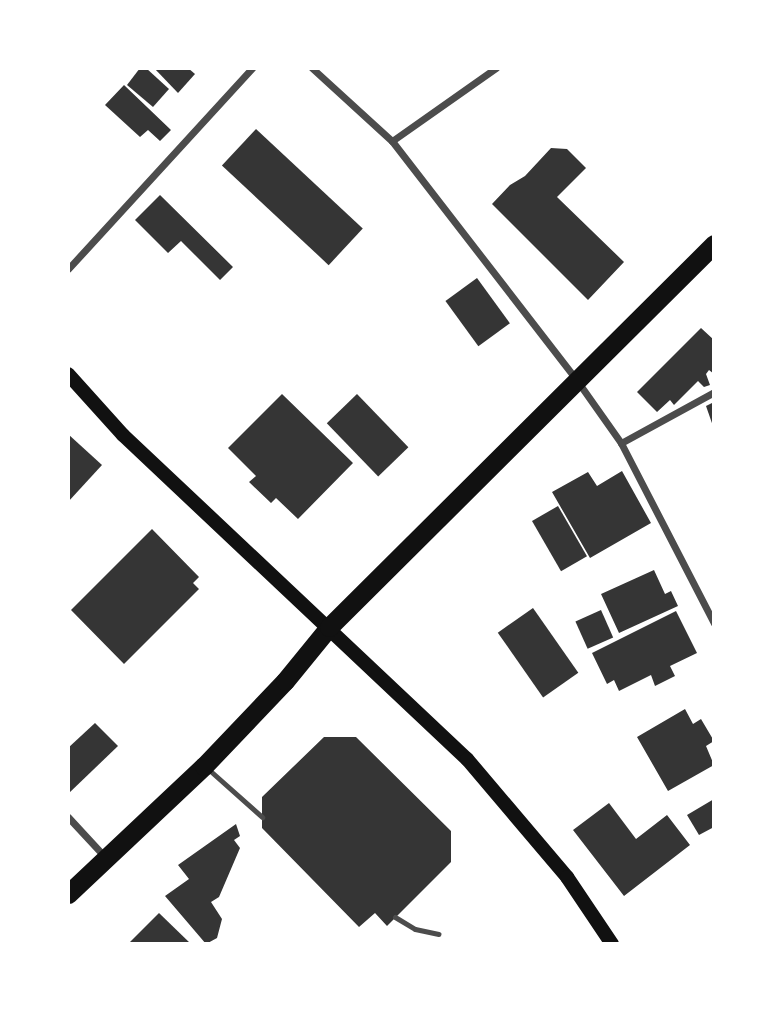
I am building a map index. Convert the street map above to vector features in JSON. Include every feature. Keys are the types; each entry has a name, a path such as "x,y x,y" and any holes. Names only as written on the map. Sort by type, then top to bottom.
{"highway":[{"path":"68,894 204,766 285,681 329,627 714,244"}],"main road":[{"path":"68,374 123,435 467,759 567,877 612,944"}],"street":[{"path":"68,269 252,68"},
{"path":"312,68 392,142 578,382 621,443 714,623"},
{"path":"392,142 496,68"},
{"path":"621,443 714,392"},
{"path":"68,817 105,857"}],"lane":[{"path":"204,766 262,817"},
{"path":"396,918 415,929 438,934"}],"building":[{"path":"140,68 146,68 169,89 153,107 127,85"},
{"path":"154,68 188,68 195,74 178,93"},
{"path":"124,85 171,130 160,141 148,130 140,137 105,105"},
{"path":"256,129 363,229 329,265 222,166"},
{"path":"551,148 567,149 586,168 557,197 624,262 588,300 492,204 510,185 525,176"},
{"path":"160,195 233,267 220,280 181,241 168,253 135,220"},
{"path":"477,278 510,323 478,346 445,301"},
{"path":"701,328 714,340 714,374 709,370 706,374 710,385 704,387 698,381 674,405 670,400 657,412 637,392"},
{"path":"282,394 353,463 298,519 276,498 271,503 249,482 256,476 228,448"},
{"path":"357,394 408,447 378,476 327,423"},
{"path":"714,402 714,429 706,406"},
{"path":"68,434 102,465 68,502"},
{"path":"622,471 651,523 590,558 552,492 588,472 597,486"},
{"path":"558,506 587,556 561,571 532,521"},
{"path":"152,529 199,577 193,583 199,589 124,664 71,610"},
{"path":"654,570 665,594 671,591 678,606 619,633 601,594"},
{"path":"533,608 578,673 543,697 498,633"},
{"path":"601,610 613,637 588,649 575,621"},
{"path":"676,611 697,653 670,666 675,676 655,686 651,675 619,691 614,680 607,684 592,653"},
{"path":"685,709 693,724 701,719 714,741 706,746 714,765 668,791 637,737"},
{"path":"95,723 118,746 68,794 68,748"},
{"path":"324,737 356,737 451,831 451,862 387,926 375,913 359,927 262,828 262,797"},
{"path":"714,799 714,827 699,835 687,815"},
{"path":"609,803 636,839 667,815 690,845 624,896 573,830"},
{"path":"236,824 240,836 234,840 240,848 219,897 211,902 222,919 217,938 206,944 165,896 189,879 178,865"},
{"path":"159,913 191,944 128,944"}]}
